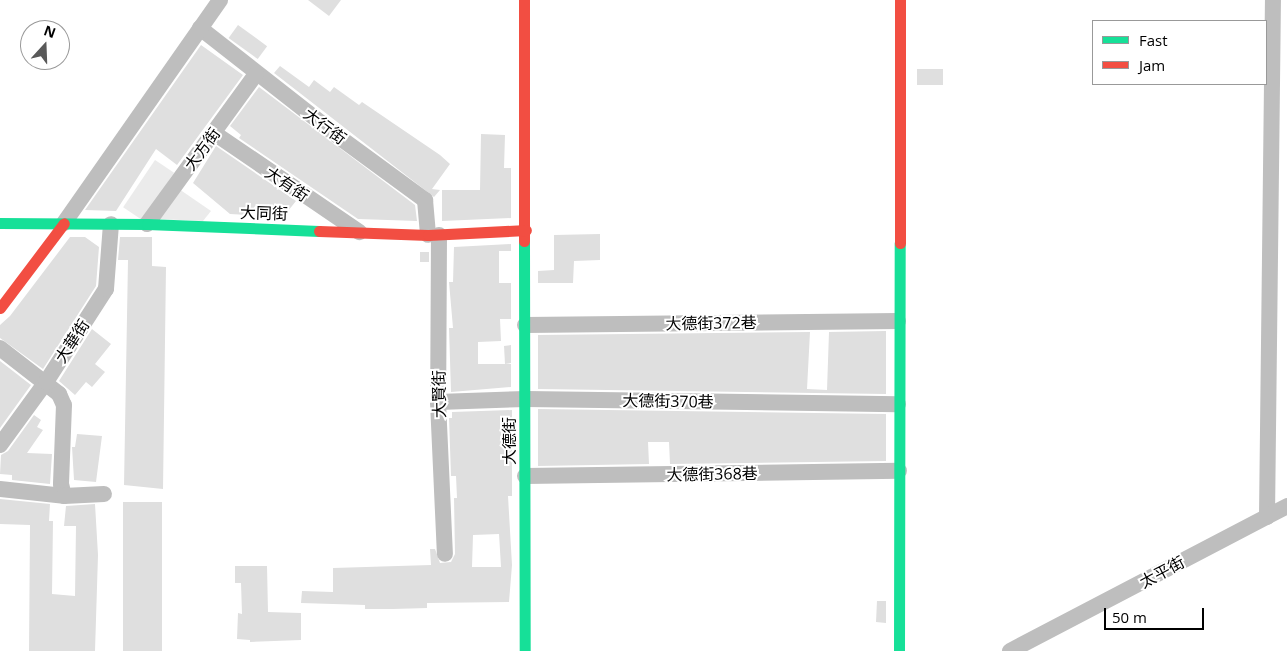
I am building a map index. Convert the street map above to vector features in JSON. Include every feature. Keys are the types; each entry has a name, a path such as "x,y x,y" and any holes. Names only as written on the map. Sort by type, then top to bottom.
{"street":[{"path":"0,308 64,223 220,0"},
{"name":"大德街","path":"524,0 526,230 524,651"},
{"path":"899,651 898,321 900,0"},
{"path":"1267,517 1273,0"},
{"name":"大行街","path":"200,28 256,74 425,200 433,235"},
{"name":"大方街","path":"148,224 256,74"},
{"name":"大有街","path":"214,133 361,233"},
{"name":"大同街","path":"0,223 148,224 433,235 526,230"},
{"name":"大華街","path":"0,446 46,382 106,289 111,224"},
{"name":"大賢街","path":"433,235 445,554"},
{"name":"大德街372巷","path":"525,325 898,321"},
{"path":"0,348 46,382 59,394 64,405 61,484 64,496"},
{"name":"大德街370巷","path":"438,402 526,399 898,404"},
{"name":"大德街368巷","path":"525,476 899,472"},
{"path":"0,489 64,496 104,494"},
{"name":"太平街","path":"1010,651 1287,506"}],"shaded area":[{"path":"155,160 174,173 142,220 123,207"},
{"path":"179,189 211,211 203,221 158,219"}],"building":[{"path":"308,0 341,0 329,16"},
{"path":"238,25 267,46 258,59 229,38"},
{"path":"201,45 243,75 177,165 156,149 116,211 85,210"},
{"path":"280,66 309,87 314,80 330,92 334,87 359,105 362,102 440,155 450,164 432,189 440,190 434,197 274,73"},
{"path":"917,69 943,69 943,85 917,85"},
{"path":"259,87 415,205 417,221 358,219 239,138 241,135 230,126"},
{"path":"481,134 505,135 504,168 511,168 511,218 442,221 442,190 480,190"},
{"path":"216,146 296,201 284,216 270,216 256,205 248,215 230,214 193,183"},
{"path":"600,234 600,260 574,261 573,283 538,283 538,271 554,270 554,235"},
{"path":"70,237 85,237 99,247 96,286 43,369 0,338 0,325 10,316"},
{"path":"120,237 152,237 152,266 166,267 163,489 124,485 128,260 118,260"},
{"path":"511,244 511,251 499,251 499,283 511,283 511,319 500,319 501,341 478,342 478,364 511,364 511,387 451,392 449,328 453,328 449,282 453,282 454,247"},
{"path":"420,252 429,252 429,262 420,262"},
{"path":"92,329 111,344 95,364 105,372 92,387 86,382 75,395 59,381"},
{"path":"886,331 886,394 538,389 538,335 810,332 807,389 827,390 829,332"},
{"path":"511,345 511,363 505,364 504,346"},
{"path":"0,361 31,385 0,428"},
{"path":"538,409 886,414 886,461 670,464 669,442 648,442 649,464 538,466"},
{"path":"512,410 512,496 508,496 512,565 509,602 427,603 427,608 393,609 365,609 365,605 301,603 302,591 333,592 333,568 431,565 430,549 435,549 440,563 451,562 455,554 454,498 457,498 456,476 451,476 449,418 452,418 452,412","holes":["499,534 501,567 472,567 473,535"]},
{"path":"34,415 41,420 37,427 43,430 27,453 52,454 50,484 12,480 12,475 0,474 1,455 8,451"},
{"path":"77,434 102,436 96,482 74,480 72,447 75,447"},
{"path":"0,499 50,504 49,521 53,521 52,594 75,596 76,526 64,526 66,506 95,504 98,555 95,651 29,651 30,525 0,524"},
{"path":"123,502 162,502 162,651 123,651"},
{"path":"235,566 267,566 268,612 301,613 301,640 250,642 250,640 237,639 238,613 242,614 241,583 235,583"},
{"path":"877,601 886,601 886,623 876,622"}],"traffic: fast":[{"path":"0,223 147,224 319,231"},
{"path":"524,241 525,651"},
{"path":"899,651 900,243"}],"traffic: jam":[{"path":"524,0 524,241"},
{"path":"900,0 900,243"},
{"path":"0,308 64,223"},
{"path":"319,231 428,235 526,230"}]}
